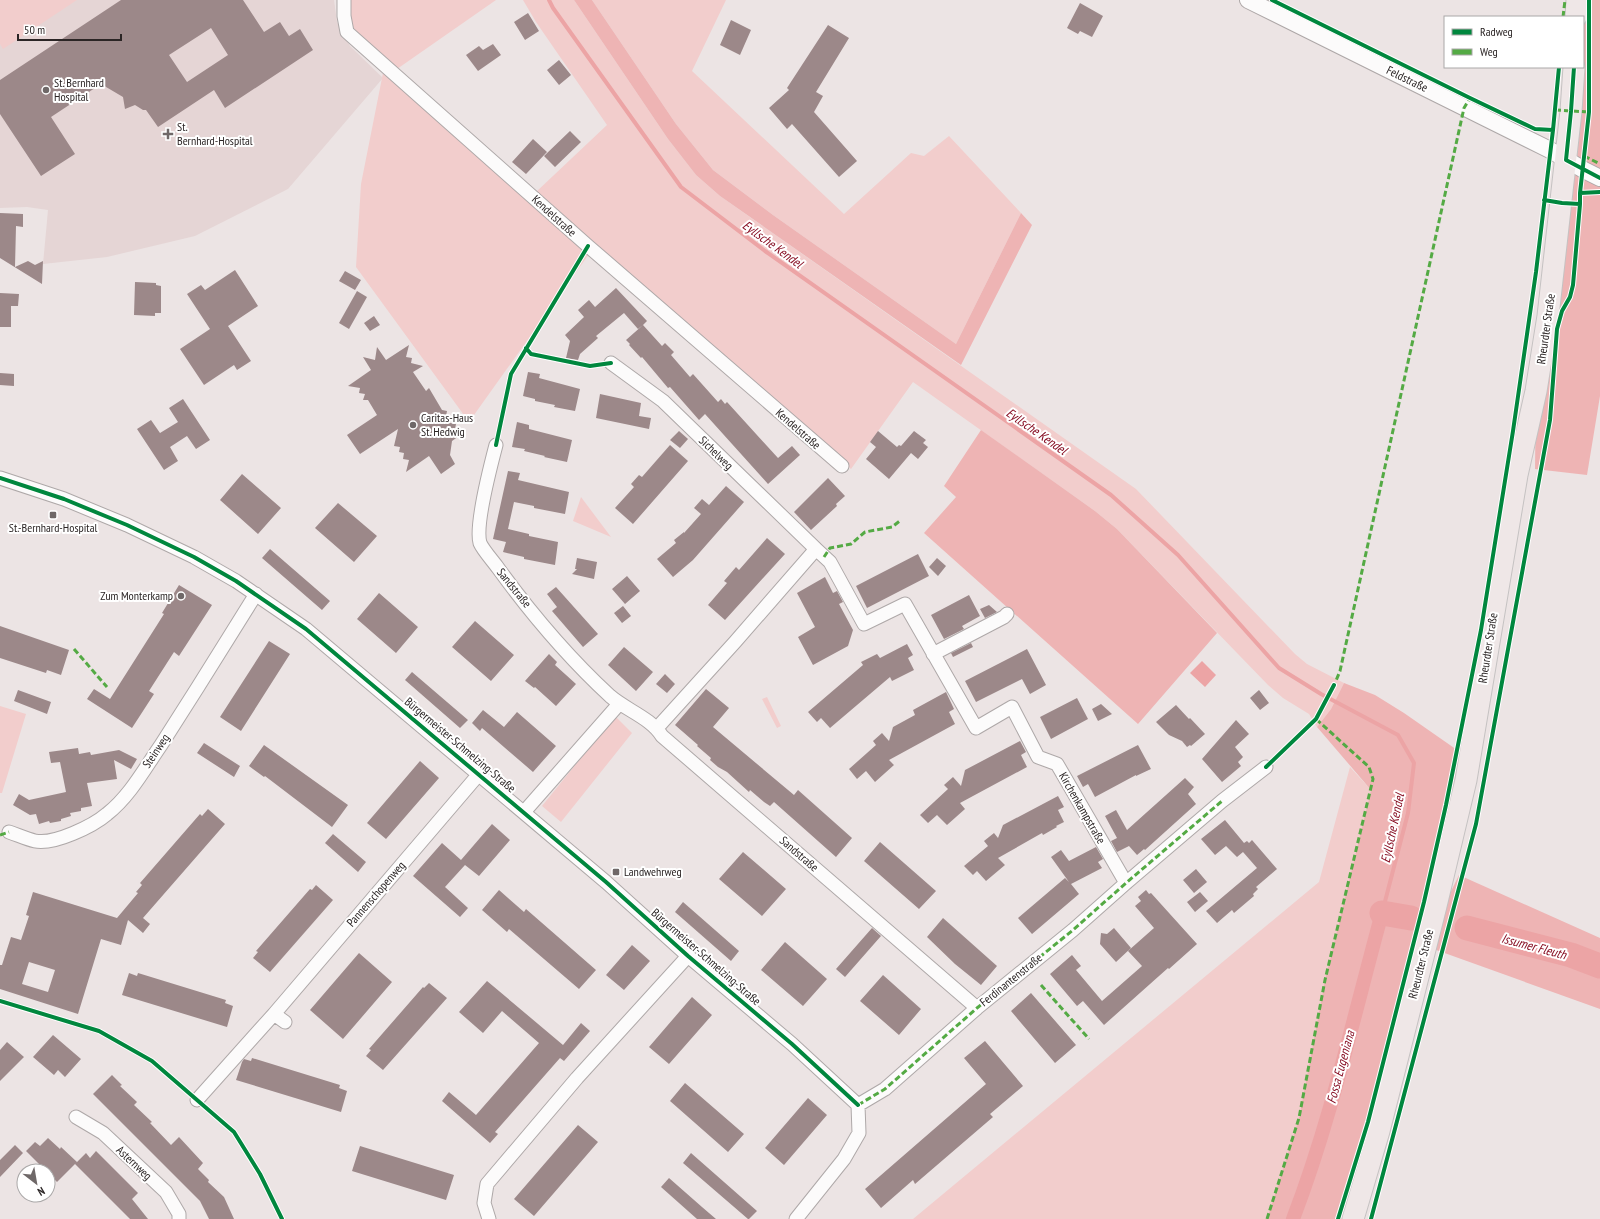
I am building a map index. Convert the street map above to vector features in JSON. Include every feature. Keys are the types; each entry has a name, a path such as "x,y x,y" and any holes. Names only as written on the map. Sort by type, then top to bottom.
{"main road":[{"path":"1576,16 1577,0"},
{"name":"Rheurdter Straße","path":"1353,1219 1381,1124 1466,780 1517,475 1536,392 1548,316 1566,160 1574,68"}],"street":[{"name":"Kendelstraße","path":"344,0 344,16 348,32 588,246 842,466"},
{"name":"Feldstraße","path":"1248,0 1550,150 1600,178"},
{"name":"Sichelweg","path":"611,363 663,401 830,562 858,614"},
{"name":"Sandstraße","path":"496,445 479,524 480,543 507,580 581,668 619,704 657,728 662,736 910,948 977,1008"},
{"name":"Bürgermeister-Schmelzing-Straße","path":"0,478 64,500 127,526 194,557 256,594 306,629 524,812 688,956 792,1044 858,1105"},
{"path":"657,728 735,642 816,549"},
{"name":"Steinweg","path":"9,832 36,841 48,840 85,828 112,810 122,800 145,769 256,594"},
{"name":"Kirchenkampstraße","path":"858,614 864,624 905,604 976,728 1012,707 1038,757 1057,764 1126,883"},
{"path":"933,654 1004,618 1007,614"},
{"path":"524,812 619,704"},
{"name":"Ferdinantenstraße","path":"858,1105 885,1089 977,1008 1073,930 1222,801 1266,767"},
{"name":"Pannenschopenweg","path":"197,1100 280,1018 479,774"},
{"path":"489,1219 484,1203 487,1184 577,1078 688,956"},
{"path":"796,1219 844,1159 859,1134 858,1105"},
{"name":"Asternweg","path":"76,1117 102,1133 166,1192 179,1214 179,1219"}],"shaded area":[{"name":"St. Bernhard-Hospital","path":"0,0 334,0 337,22 350,46 383,78 288,189 195,236 107,257 43,264 48,210 27,207 0,208"},
{"path":"0,0 77,0 3,49 0,44"},
{"path":"347,0 496,0 397,69 350,28"},
{"path":"523,0 574,0 668,139 696,175 720,196 1136,489 1295,654 1307,664 1344,683 1331,709 1317,727 1309,714 1283,698 1268,685 1117,529 1095,511 913,382 851,469 536,192 607,125 536,22"},
{"path":"574,0 592,0 676,124 713,170 773,215 956,344 1021,213 1032,225 961,365 720,196 696,175 668,139"},
{"path":"592,0 726,0 692,71 844,214 911,153 924,156 949,136 1021,213 956,344 773,215 713,170 676,124"},
{"path":"1577,0 1600,0 1600,396 1587,475 1535,469 1536,391 1584,68 1584,16 1583,16"},
{"path":"383,73 589,254 469,422 356,267 361,184"},
{"path":"981,430 1095,511 1117,529 1217,633 1138,724 924,533 956,497 944,486"},
{"path":"581,497 611,537 573,521"},
{"path":"1202,661 1216,675 1205,687 1190,673"},
{"path":"1344,683 1375,695 1404,713 1470,759 1431,865 1425,944 1459,875 1600,938 1600,1009 1425,946 1349,1219 1267,1219 1299,1118 1325,980 1371,790 1317,727 1331,709"},
{"path":"767,697 781,726 777,728 762,699"},
{"path":"0,706 26,714 2,793 0,793"},
{"path":"615,716 632,733 561,822 542,806"},
{"path":"1350,767 1371,790 1325,980 1299,1118 1267,1219 913,1219 1319,882"}],"building":[{"name":"St. Bernhard Hospital","path":"121,0 243,0 264,32 280,22 289,36 300,29 313,50 225,108 214,90 158,127 146,110 143,110 135,105 125,109 123,97 101,84 51,117 75,154 41,176 0,114 0,80","holes":["211,28 228,55 187,82 169,55"]},
{"path":"1080,3 1103,16 1092,37 1080,31 1078,34 1067,28"},
{"path":"528,13 539,31 525,40 514,22"},
{"path":"731,20 751,30 740,55 720,45"},
{"path":"828,25 849,38 816,92 823,96 814,112 857,161 839,177 792,124 787,129 769,108 789,90 787,88"},
{"path":"493,44 501,55 478,71 466,55 479,46 483,50"},
{"path":"559,60 571,75 559,85 547,70"},
{"path":"570,131 581,142 555,167 544,156"},
{"path":"533,139 547,152 526,174 512,162"},
{"path":"0,213 23,214 23,227 16,226 15,267 28,261 35,265 43,261 42,284 0,258"},
{"path":"235,270 258,306 228,326 251,361 237,370 234,365 204,385 180,349 210,329 187,294 201,285 205,290"},
{"path":"345,271 361,280 355,290 339,281"},
{"path":"135,282 156,283 156,285 161,286 161,313 155,313 155,316 134,315"},
{"path":"616,288 647,321 638,329 624,313 596,336 598,338 580,354 578,360 566,358 570,341 565,335 584,317 578,310 589,300 595,307"},
{"path":"357,291 367,297 349,329 339,323"},
{"path":"0,293 19,294 18,306 11,306 11,327 0,327"},
{"path":"374,316 380,325 370,331 364,323"},
{"path":"643,325 662,346 665,343 674,352 671,355 690,377 693,374 718,402 721,399 725,404 727,402 778,458 792,446 800,455 768,484 705,414 699,420 670,387 668,388 642,357 641,358 629,345 630,344 626,340"},
{"path":"409,345 406,357 412,358 411,363 423,366 413,372 426,391 429,388 442,410 447,411 446,416 452,417 450,423 456,424 455,429 466,431 452,441 450,455 455,464 441,474 429,456 406,472 409,460 403,459 404,453 399,452 400,447 394,446 398,429 360,454 347,435 377,415 368,400 363,400 365,394 359,393 360,388 348,386 371,370 363,357 375,360 377,347 386,360"},
{"path":"528,372 540,374 539,378 580,389 575,411 554,407 555,405 535,401 535,399 523,396"},
{"path":"0,373 14,374 14,386 0,385"},
{"path":"600,394 641,403 639,416 651,418 649,429 596,418"},
{"path":"183,399 210,440 196,449 187,436 170,447 178,461 164,470 137,429 151,420 160,433 178,422 169,408"},
{"path":"517,422 529,425 529,429 572,440 567,462 524,451 525,449 512,447"},
{"path":"679,431 688,439 680,448 670,440"},
{"path":"878,431 897,447 899,445 901,446 914,431 926,440 923,443 928,447 918,459 911,453 889,479 866,459 876,447 870,442"},
{"path":"670,445 688,461 633,524 615,508 634,487 631,484 639,475 642,477"},
{"path":"508,471 520,473 518,480 569,492 565,514 534,508 534,506 514,502 508,529 529,534 529,536 558,542 555,565 524,559 524,557 503,552 506,542 493,539"},
{"path":"242,474 281,508 258,534 220,500"},
{"path":"828,478 845,496 836,504 837,506 811,530 794,512"},
{"path":"726,486 744,502 693,560 673,577 657,559 676,543 674,540 684,533 701,514 694,508 702,499 709,505"},
{"path":"338,503 377,536 354,562 315,528"},
{"path":"767,538 785,554 725,620 708,605 727,583 724,581 736,567 739,570"},
{"path":"270,549 330,601 322,610 262,558"},
{"path":"918,554 929,576 867,608 856,586"},
{"path":"577,558 597,562 594,579 572,574 577,569 575,569"},
{"path":"937,558 946,566 938,576 929,567"},
{"path":"627,576 640,591 625,604 612,589"},
{"path":"825,577 833,593 837,591 843,602 839,604 853,630 848,646 813,665 798,637 815,627 797,593"},
{"path":"179,585 212,605 179,656 174,652 149,691 154,694 132,728 87,699 94,689 110,699 164,614 162,613"},
{"path":"556,587 598,634 583,647 552,611 557,607 547,594"},
{"path":"379,593 418,627 396,653 357,619"},
{"path":"969,595 980,616 962,626 964,629 944,639 931,615"},
{"path":"989,605 997,612 985,618 980,609"},
{"path":"623,606 631,616 622,623 614,613"},
{"path":"475,621 514,655 491,681 452,647"},
{"path":"0,626 69,650 61,675 47,670 46,673 0,658"},
{"path":"269,641 290,654 241,731 220,717"},
{"path":"971,643 973,647 953,657 951,653"},
{"path":"907,644 913,655 908,658 914,670 892,681 890,677 830,728 821,718 817,722 808,712 863,665 861,662 877,654 880,658"},
{"path":"624,647 653,672 636,691 608,665"},
{"path":"1027,649 1046,685 1030,694 1022,679 976,702 965,681"},
{"path":"549,654 557,662 555,665 576,684 556,706 535,687 534,688 525,681"},
{"path":"412,672 468,720 460,728 405,680"},
{"path":"665,674 675,684 667,693 656,684"},
{"path":"706,689 729,708 713,727 794,795 798,790 852,838 836,857 774,802 770,806 750,790 749,792 727,772 718,767 710,760 711,758 697,746 698,745 675,725"},
{"path":"18,690 51,702 47,714 14,701"},
{"path":"1259,690 1269,703 1260,710 1250,698"},
{"path":"946,692 954,709 949,712 955,724 889,760 894,765 875,782 866,771 857,779 849,769 876,745 873,741 882,733 889,741 893,727 915,715 913,710"},
{"path":"1077,698 1088,719 1051,739 1040,717"},
{"path":"1101,704 1112,714 1098,721 1092,709"},
{"path":"1176,705 1205,734 1191,746 1190,745 1187,747 1182,741 1169,735 1156,722"},
{"path":"483,710 504,727 517,712 556,746 533,772 482,728 480,731 472,723"},
{"path":"1236,720 1249,734 1235,747 1243,757 1238,762 1241,766 1222,782 1202,759"},
{"path":"1020,741 1026,752 1021,755 1027,767 960,803 965,809 947,825 937,815 928,823 920,815 948,789 944,785 953,777 961,786 965,770"},
{"path":"204,743 240,766 234,777 197,753"},
{"path":"264,745 348,805 332,827 265,776 264,777 249,766"},
{"path":"1138,745 1151,769 1136,775 1095,797 1088,784 1083,787 1077,776"},
{"path":"78,748 79,754 90,752 91,755 119,750 137,759 131,769 114,760 117,779 87,783 92,806 81,808 81,811 70,813 71,816 61,819 61,821 50,823 49,821 39,824 36,814 30,815 13,805 19,794 29,800 66,792 60,762 51,763 49,752"},
{"path":"420,761 439,778 386,839 367,823"},
{"path":"1185,778 1194,787 1188,794 1196,804 1145,850 1144,849 1137,855 1129,846 1117,852 1111,841 1117,838 1105,816 1116,810 1127,830"},
{"path":"1058,796 1064,807 1058,810 1064,822 1043,835 1042,833 998,858 1005,865 986,881 977,871 973,875 964,866 988,846 984,841 994,833 998,838 1003,825"},
{"path":"208,809 225,824 143,918 150,924 143,933 128,920 121,945 101,939 78,1014 0,989 0,965 2,965 11,937 21,940 29,916 26,915 33,892 117,918 138,893 136,892 142,885 140,883 200,814 202,816","holes":["29,962 55,970 48,992 22,984"]},
{"path":"1225,820 1244,843 1247,841 1249,843 1252,840 1277,869 1256,887 1258,889 1253,894 1254,896 1234,913 1232,910 1217,923 1206,911 1257,868 1243,852 1237,857 1226,846 1215,855 1201,839"},
{"path":"492,824 510,840 479,876 465,865 445,887 468,908 460,917 413,876 442,843 461,860"},
{"path":"333,834 366,862 358,872 325,843"},
{"path":"880,842 936,891 919,909 864,861"},
{"path":"1096,847 1103,859 1098,862 1102,868 1071,884 1079,894 1032,934 1018,918 1065,878 1069,882 1051,857 1061,850 1069,861"},
{"path":"743,852 786,889 762,916 719,879"},
{"path":"1196,869 1207,882 1194,893 1183,880"},
{"path":"316,885 333,900 270,972 253,958 258,952 256,951 310,889 312,890"},
{"path":"499,890 524,912 526,909 596,970 579,989 509,929 507,932 482,910"},
{"path":"1146,890 1149,894 1151,893 1197,944 1104,1025 1083,1001 1077,1006 1050,974 1072,955 1081,966 1076,970 1102,1001 1142,966 1128,951 1154,928 1135,906 1141,901 1138,897"},
{"path":"1200,892 1208,901 1195,912 1187,902"},
{"path":"683,902 739,951 731,961 675,912"},
{"path":"943,918 997,966 981,985 955,964 927,937"},
{"path":"872,928 881,936 845,977 836,969"},
{"path":"1114,928 1131,948 1116,962 1100,944 1101,933 1107,934"},
{"path":"785,942 827,979 803,1006 761,970"},
{"path":"632,945 650,961 624,990 606,975"},
{"path":"359,953 392,982 343,1039 310,1010"},
{"path":"129,973 137,976 138,973 226,1000 225,1003 233,1006 227,1027 122,995"},
{"path":"883,975 921,1009 899,1035 860,1001"},
{"path":"487,981 563,1045 581,1023 590,1031 564,1061 560,1058 495,1132 498,1134 490,1143 442,1101 449,1092 476,1115 539,1043 502,1011 483,1033 459,1012"},
{"path":"429,983 447,998 383,1070 366,1056 371,1050 369,1049 423,987 424,988"},
{"path":"1031,993 1076,1045 1055,1063 1011,1011"},
{"path":"692,997 712,1015 669,1064 649,1047"},
{"path":"53,1035 81,1059 65,1077 58,1070 54,1075 33,1057"},
{"path":"985,1041 1023,1086 990,1114 993,1117 915,1184 913,1180 881,1208 865,1189 986,1084 964,1058"},
{"path":"7,1042 24,1057 0,1081 0,1050"},
{"path":"252,1058 340,1085 339,1088 347,1091 341,1112 236,1080 244,1059 251,1061"},
{"path":"112,1075 122,1085 120,1086 137,1102 134,1105 152,1122 150,1123 171,1145 179,1137 203,1163 198,1169 209,1180 208,1182 224,1197 234,1219 209,1219 200,1201 93,1094"},
{"path":"685,1083 744,1134 728,1152 670,1101"},
{"path":"808,1098 827,1115 784,1165 765,1148"},
{"path":"578,1125 598,1142 534,1216 514,1199"},
{"path":"48,1138 60,1149 61,1147 77,1162 57,1182 56,1163 38,1163 26,1151 35,1142 40,1146"},
{"path":"15,1145 23,1153 0,1177 0,1160"},
{"path":"360,1146 454,1175 446,1200 352,1171"},
{"path":"96,1151 138,1193 132,1199 148,1219 130,1219 75,1164 86,1153 90,1158"},
{"path":"691,1153 757,1211 749,1219 683,1163"},
{"path":"669,1178 716,1219 697,1219 661,1187"}],"waterway":[{"name":"Eyllsche Kendel","path":"549,0 553,8 681,187 765,251 1111,495 1178,555 1279,668 1321,694 1398,735 1414,763 1408,813 1382,913"},
{"name":"Fossa Eugeniana","path":"1293,1219 1319,1144 1382,913"},
{"name":"Issumer Fleuth","path":"1382,913 1411,918"},
{"name":"Issumer Fleuth","path":"1467,928 1571,955 1600,966"}],"marked path":[{"path":"1563,16 1565,0"},
{"path":"1333,688 1340,671 1464,108 1470,98"},
{"path":"1555,110 1589,112"},
{"path":"1584,156 1600,164"},
{"path":"824,557 830,548 851,544 865,532 892,527 901,520"},
{"path":"74,649 107,687"},
{"path":"1267,1219 1299,1118 1325,980 1373,779 1369,767 1316,719"},
{"path":"858,1105 885,1089 977,1008 1073,930 1222,801"},
{"path":"0,835 9,832"},
{"path":"1041,985 1089,1039"}],"cycle path":[{"path":"1272,0 1535,129 1553,130"},
{"path":"1580,193 1589,112 1589,0"},
{"path":"1338,1219 1368,1122 1424,902 1446,805 1481,630 1513,431 1536,272 1559,68"},
{"path":"1574,68 1566,160 1600,178"},
{"path":"1544,200 1580,204 1580,193 1600,192"},
{"path":"1371,1219 1476,824 1550,420 1557,329 1562,311 1570,297 1573,285 1580,204"},
{"path":"496,445 511,374 588,246"},
{"path":"526,348 531,354 590,366 611,363"},
{"path":"0,478 64,499 127,525 194,557 236,581 306,629 606,882 688,956 792,1044 858,1105"},
{"path":"1266,767 1316,719 1334,685"},
{"path":"0,1001 99,1031 152,1061 234,1132 260,1174 282,1219"}],"place":[{"name":"St. Bernhard Hospital","path":"46,90"},
{"name":"St. Bernhard-Hospital","path":"168,134"},
{"name":"Caritas-Haus St. Hedwig","path":"413,425"},
{"name":"St.-Bernhard-Hospital","path":"53,515"},
{"name":"Zum Monterkamp","path":"181,596"},
{"name":"Landwehrweg","path":"616,872"}]}
